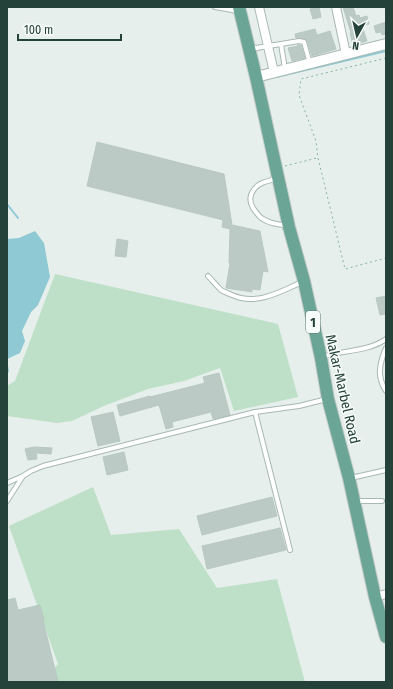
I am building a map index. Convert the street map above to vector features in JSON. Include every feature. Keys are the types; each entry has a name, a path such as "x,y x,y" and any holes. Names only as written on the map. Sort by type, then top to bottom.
{"main road":[{"name":"Makar-Marbel Road","path":"240,9 289,226 304,281 321,358 328,399 349,478 353,501 381,596 386,637"}],"street":[{"path":"259,7 273,68"},
{"path":"336,7 346,54"},
{"path":"256,78 386,44"}],"lane":[{"path":"215,7 240,9"},
{"path":"249,49 299,41 304,42 310,64"},
{"path":"281,44 285,70"},
{"path":"278,173 254,188 250,196 250,204 262,219 270,223 289,226"},
{"path":"208,276 222,291 236,297 250,299 263,298 273,295 304,281"},
{"path":"321,358 332,354 375,346 386,341"},
{"path":"386,348 382,358 380,378 386,391"},
{"path":"7,483 43,466 255,412 299,406 328,399"},
{"path":"255,412 290,550"},
{"path":"349,478 386,470"},
{"path":"7,501 23,476"},
{"path":"353,501 382,502"}],"path":[{"path":"386,58 302,79 299,95 316,141 318,158 345,269 386,258"},
{"path":"278,173 318,158"}],"green space":[{"path":"55,274 278,324 298,397 234,411 220,368 184,381 148,389 104,406 72,421 57,423 7,416 7,386 15,381"},
{"path":"93,487 111,535 179,529 217,588 277,579 305,682 43,682 58,664 9,526"}],"water":[{"path":"35,231 44,243 50,277 38,305 31,312 22,331 25,341 20,353 7,359 7,239 19,238"},
{"path":"7,359 9,372 7,373"}],"building":[{"path":"319,7 321,17 313,19 310,9"},
{"path":"343,7 353,7 356,16 359,15 360,18 367,16 369,24 362,26 367,41 353,45"},
{"path":"386,22 386,34 382,35 381,32 376,33 374,26"},
{"path":"315,29 317,35 330,31 336,49 312,56 307,40 296,38 295,34"},
{"path":"297,45 301,45 305,58 292,61 288,48 298,46"},
{"path":"97,142 224,174 232,225 260,231 268,272 263,271 260,290 252,289 252,292 226,288 230,263 230,229 222,227 223,220 87,186"},
{"path":"117,239 128,241 126,257 115,256"},
{"path":"386,296 386,314 380,315 376,298"},
{"path":"219,373 230,415 213,419 211,412 172,422 173,427 166,429 159,405 120,416 117,405 205,383 203,377"},
{"path":"113,412 120,441 98,446 91,417"},
{"path":"34,447 52,448 51,454 36,453 37,459 28,460 25,449"},
{"path":"124,452 128,470 107,475 103,457"},
{"path":"272,497 277,516 202,535 197,516"},
{"path":"280,528 286,550 207,569 202,546"},
{"path":"15,598 18,610 40,605 58,682 7,682 7,600"}],"waterway":[{"path":"276,77 386,51"},
{"path":"7,204 18,218"}]}
